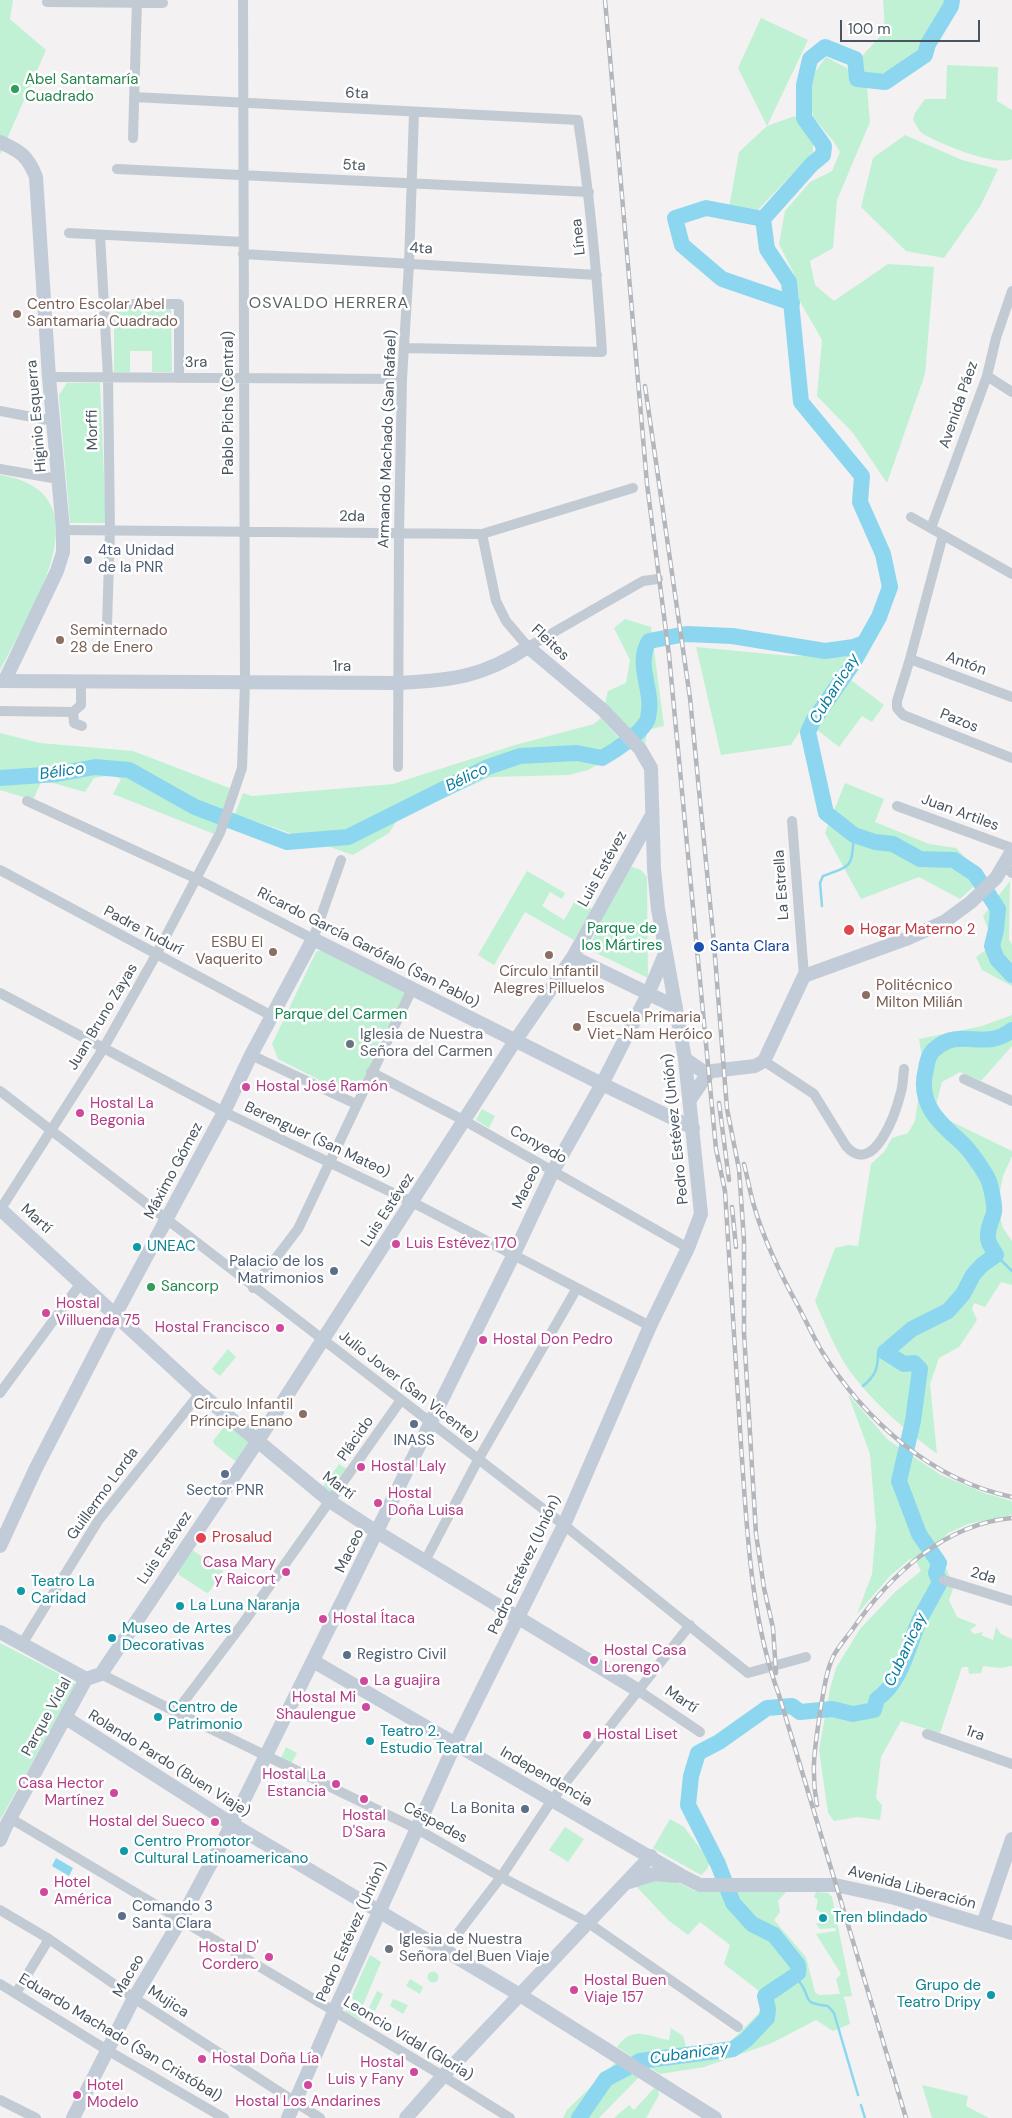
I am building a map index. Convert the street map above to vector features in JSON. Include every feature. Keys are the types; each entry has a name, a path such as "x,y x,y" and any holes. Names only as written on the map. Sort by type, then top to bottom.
{"main road":[{"name":"Higinio Esquerra","path":"0,142 14,148 30,162 36,177 49,377 63,530 62,552 57,571 2,685"},
{"name":"1ra","path":"2,685 81,682 400,683 444,681 464,677 504,663 528,646"},
{"name":"Fleites","path":"528,646 603,710 640,749 650,768 653,812"},
{"name":"Luis Estévez","path":"101,1674 257,1442 515,1041 572,957 653,812"},
{"path":"653,812 654,868 665,954 676,1007"},
{"path":"685,1059 704,1072 755,1066 764,1061 804,976 906,939 944,922 971,902 996,878 1008,870 1012,849"},
{"path":"627,860 635,856 642,857 648,860 654,868"},
{"name":"Ricardo García Garófalo (San Pablo)","path":"313,939 693,1128"},
{"name":"Máximo Gómez","path":"2,1538 36,1468 313,939"},
{"path":"648,994 665,954"},
{"path":"572,957 676,1007"},
{"name":"Maceo","path":"73,2118 134,1998 180,1921 232,1824 514,1254 553,1171 602,1084 648,994"},
{"name":"Pedro Estévez (Unión)","path":"288,2118 455,1744 564,1525 650,1326 688,1248 701,1214 691,1098 676,1007"},
{"path":"691,1098 709,1072"},
{"name":"Martí","path":"0,1210 200,1393 331,1502 377,1532 639,1691"},
{"name":"Parque Vidal","path":"0,1632 86,1679 66,1718 3,1824 0,1840"},
{"name":"Independencia","path":"313,1661 651,1856 684,1877"},
{"path":"86,1679 101,1674"},
{"name":"Rolando Pardo (Buen Viaje)","path":"66,1718 232,1824 520,1995 716,2118"},
{"path":"984,1924 1012,1840"},
{"path":"406,2118 587,1922 651,1856"},
{"path":"627,1882 654,1874 684,1877"},
{"name":"Avenida Liberación","path":"684,1877 700,1885 835,1885 895,1898 1012,1933"}],"street":[{"name":"Pablo Pichs (Central)","path":"220,833 242,768 245,683 243,0"},
{"path":"46,2 137,1 162,3"},
{"path":"133,138 137,1"},
{"name":"6ta","path":"134,97 578,120"},
{"name":"Armando Machado (San Rafael)","path":"398,767 402,379 409,264 414,112"},
{"name":"Línea","path":"405,348 602,352 598,275 589,192 578,120"},
{"name":"5ta","path":"117,169 589,192"},
{"path":"69,233 243,242"},
{"name":"Morffi","path":"100,235 108,378 110,530 107,625"},
{"name":"4ta","path":"243,254 598,275"},
{"name":"Avenida Páez","path":"930,528 987,376 996,338 1011,295"},
{"path":"104,304 179,304 179,378"},
{"path":"987,376 1012,392"},
{"name":"3ra","path":"49,377 402,379"},
{"path":"0,411 53,421"},
{"path":"0,469 58,479"},
{"name":"2da","path":"63,530 482,534 633,488"},
{"path":"911,517 1012,574"},
{"name":"Fleites","path":"482,534 496,601 506,621 528,646"},
{"path":"910,659 943,535"},
{"name":"1ra","path":"528,646 643,581 658,579"},
{"name":"Antón","path":"910,659 1012,697"},
{"name":"Pazos","path":"910,659 896,701 897,708 903,715 1012,758"},
{"path":"0,711 73,712 81,705 81,682"},
{"path":"73,712 74,723 82,726"},
{"name":"Ricardo García Garófalo (San Pablo)","path":"27,801 196,879 313,939"},
{"name":"Juan Artiles","path":"897,806 1012,849"},
{"name":"La Estrella","path":"792,821 804,976"},
{"name":"Juan Bruno Zayas","path":"0,1210 103,1049 156,955 220,833"},
{"name":"Máximo Gómez","path":"313,939 341,860"},
{"name":"Padre Tudurí","path":"0,870 272,1016"},
{"path":"253,1288 298,1229 412,989"},
{"name":"Berenguer (San Mateo)","path":"0,993 224,1112 412,1202 650,1326"},
{"path":"251,1055 356,1104"},
{"path":"764,1061 814,1094 846,1146 851,1152 858,1155 868,1152 884,1139 901,1092 904,1069"},
{"name":"Conyedo","path":"372,1072 464,1121 688,1248"},
{"path":"964,1079 1012,1102"},
{"name":"Julio Jover (San Vicente)","path":"0,1091 253,1288 564,1525 748,1673 806,1657"},
{"path":"0,1393 82,1283"},
{"path":"425,1561 478,1460 576,1288"},
{"name":"Guillermo Lorda","path":"22,1644 98,1521 200,1393"},
{"name":"Plácido","path":"176,1712 331,1502 401,1400"},
{"name":"2da","path":"944,1580 1012,1601"},
{"path":"444,1950 501,1877 552,1800 690,1625"},
{"name":"Céspedes","path":"101,1674 416,1829 501,1877 587,1922 738,2027"},
{"name":"Martí","path":"639,1691 700,1732"},
{"name":"1ra","path":"927,1734 1012,1764"},
{"name":"Leoncio Vidal (Gloria)","path":"3,1824 16,1821 510,2118"},
{"name":"Mujica","path":"0,1910 49,1939 134,1998 320,2118"},
{"path":"16,1993 49,1939"},
{"name":"Eduardo Machado (San Cristóbal)","path":"0,1984 107,2050 224,2118"},
{"path":"0,2100 36,2118"}],"green space":[{"name":"Abel Santamaría Cuadrado","path":"0,0 13,0 10,19 46,50 0,155"},
{"path":"883,0 946,0 927,38 903,65 878,74 861,74 862,56 885,31"},
{"path":"761,18 808,40 767,126 738,68"},
{"path":"826,57 847,68 851,81 867,87 870,122 837,200 833,248 810,261 815,285 834,301 888,264 934,267 925,374 887,483 853,433 817,396 822,340 798,298 794,274 779,244 785,211 810,182 832,171 840,152 813,117 810,94 815,72"},
{"path":"947,65 998,67 997,101 1012,110 1012,159 1004,161 993,160 967,153 930,137 918,129 913,120 915,113 925,99 946,99"},
{"path":"795,116 813,139 813,152 756,212 729,208 739,152 767,126"},
{"path":"905,135 962,160 998,169 981,205 944,258 906,251 861,207 873,158"},
{"path":"114,309 171,309 172,372 152,372 152,351 130,351 130,372 114,372"},
{"path":"67,383 100,383 106,523 70,523 59,395"},
{"path":"0,475 33,486 51,505 56,530 52,558 42,589 0,671"},
{"path":"625,619 651,627 664,726 647,730 645,746 605,704 608,691 626,683 630,660 614,628"},
{"path":"696,647 790,656 849,654 791,745 721,755"},
{"path":"851,680 884,705 872,722 862,716 839,747 816,729"},
{"path":"601,718 628,748 588,770 569,775 490,777 398,819 389,833 353,855 235,814 243,793 252,796 393,784 515,745 594,724"},
{"path":"0,733 40,743 133,751 232,789 214,834 113,794 121,779 112,775 94,778 85,792 42,780 33,800 0,790"},
{"path":"845,783 884,799 875,822 929,844 956,848 984,877 960,899 919,877 861,899 825,833"},
{"name":"Parque de los Mártires","path":"632,867 641,870 647,877 648,978 588,949 625,870"},
{"path":"527,871 565,893 562,899 550,892 542,906 564,920 576,899 592,909 574,940 525,912 494,965 478,955"},
{"path":"1010,881 1009,940 1012,944 1012,986 982,970 976,957 987,949 990,934 983,916"},
{"name":"Parque del Carmen","path":"324,949 404,989 407,996 358,1091 345,1093 278,1059 272,1044 316,952"},
{"path":"1012,1015 1012,1046 981,1081 960,1072 942,1082 936,1105 944,1118 1012,1151 1012,1156 1003,1176 997,1206 1003,1228 1012,1241 1012,1285 1001,1282 985,1307 974,1303 972,1309 977,1320 959,1347 939,1358 930,1384 937,1454 890,1415 858,1382 839,1354 815,1301 835,1248 848,1245 858,1246 871,1164 884,1152 892,1138 908,1133 915,1121 923,1064 919,1039 982,1026"},
{"path":"482,1109 495,1116 489,1128 476,1120"},
{"path":"228,1349 236,1357 220,1376 212,1369"},
{"path":"848,1394 888,1440 941,1475 984,1493 1012,1501 1012,1515 968,1524 948,1533 937,1548 954,1586 949,1600 957,1617 977,1625 970,1630 974,1634 983,1632 981,1635 993,1640 996,1627 1001,1634 1012,1639 1012,1666 1000,1668 983,1666 981,1673 969,1674 968,1667 962,1667 940,1733 901,1721 881,1757 876,1798 882,1805 880,1820 857,1817 834,1821 828,1813 819,1750 830,1689 836,1668 860,1629 895,1592 921,1571 916,1561 910,1559 890,1576 857,1614 872,1574 876,1527 870,1454"},
{"path":"226,1424 253,1443 241,1459 235,1461 214,1444 213,1441"},
{"path":"339,1464 349,1470 331,1496 321,1489"},
{"path":"191,1549 223,1571 207,1593 179,1575 178,1567"},
{"path":"0,1643 73,1681 76,1685 0,1820"},
{"path":"286,1747 297,1753 291,1764 281,1758"},
{"path":"670,1819 684,1827 709,1860 707,1869 701,1875 653,1848"},
{"path":"565,1827 584,1839 568,1862 549,1850"},
{"path":"662,1879 681,1884 695,1891 786,1892 778,1901 780,1912 774,1920 806,1957 815,1992 819,1995 840,1994 836,1979 841,1974 816,1934 836,1931 835,1928 820,1929 816,1924 820,1922 821,1913 816,1909 818,1900 814,1897 816,1892 828,1893 832,1897 852,1996 843,1997 850,2024 833,2031 816,2020 772,2043 704,2067 660,2074 617,2047 623,2040 634,2034 669,2040 671,2028 683,2036 687,2050 730,2042 764,2008 763,1994 724,1964 730,1945 700,1922 688,1935 668,1920 635,1885"},
{"path":"370,1955 381,1962 363,2005 351,1998"},
{"path":"433,1971 439,1977 433,1983 427,1977"},
{"path":"410,1979 423,1987 420,1994 406,1986"},
{"path":"377,1991 383,1994 375,2011 369,2008"},
{"path":"393,1999 408,2005 403,2014 390,2006"},
{"path":"350,2003 365,2011 360,2020 345,2012"},
{"path":"615,2063 628,2067 641,2075 599,2118 563,2118 567,2110"},
{"path":"657,2085 659,2095 646,2118 614,2118 629,2105 634,2110"},
{"path":"922,2085 968,2096 966,2106 989,2118 932,2118"}],"water":[{"path":"56,1858 73,1868 69,1876 52,1866"}],"waterway":[{"path":"952,0 951,6 928,44 925,55 885,82 857,79 855,59 825,47 810,59 804,85 804,118 824,146 823,155 812,164 763,219 767,249 789,282 801,402 862,476 860,502 883,554 890,587 879,617 852,665 813,721 808,732 826,813 854,835 875,842 893,844 920,859 954,860 975,874 998,909 992,946 997,959 1012,975"},
{"path":"763,219 706,208 675,218 682,245 722,279 792,303"},
{"name":"Bélico","path":"0,778 57,774 95,767 129,770 195,807 287,842 348,837 488,767 520,756 577,753 602,758 614,751 633,737 647,721 649,701 644,670 644,655 649,641 686,634 732,636 825,651 854,647 864,643"},
{"path":"822,906 820,883 823,876 846,867 851,859 854,835"},
{"name":"Cubanicay","path":"579,2118 606,2079 640,2061 733,2049 746,2040 767,2018 768,2009 765,1996 798,1973 798,1965 774,1935 752,1924 733,1903 718,1864 688,1805 691,1776 698,1753 719,1742 767,1708 792,1706 800,1712 832,1709 853,1714 874,1710 877,1699 893,1683 920,1619 940,1582 936,1573 939,1563 919,1534 899,1481 913,1421 920,1369 914,1363 904,1364 885,1352 912,1329 948,1311 963,1294 973,1275 982,1265 996,1255 988,1240 988,1231 994,1209 988,1179 968,1149 937,1119 927,1102 924,1092 924,1081 930,1055 944,1042 954,1039 992,1039 1012,1030"},
{"path":"996,1255 1012,1271"},
{"path":"863,1386 875,1372 878,1354 885,1352"},
{"path":"799,1981 810,2001 828,2006 834,2013 858,2095"},
{"path":"861,2105 865,2118"}],"railway":[{"path":"605,0 647,484 669,655 716,1149 725,1191 745,1508 751,1572 769,1665 906,2118"},
{"path":"645,386 690,698 714,944 727,1109 739,1169 744,1240 744,1333 756,1534 764,1588 773,1628 776,1673"},
{"path":"719,1103 729,1180"},
{"path":"744,1164 759,1222 780,1271 821,1350 857,1400 902,1443 927,1461 954,1477 982,1489 1012,1497"},
{"path":"732,1207 736,1247"},
{"path":"817,1805 814,1779 817,1731 827,1674 838,1648 883,1591 920,1556 964,1530 987,1522 1012,1518"}],"place":[{"name":"Abel Santamaría Cuadrado","path":"15,89"},
{"name":"Centro Escolar Abel Santamaría Cuadrado","path":"17,314"},
{"name":"4ta Unidad de la PNR","path":"88,560"},
{"name":"Seminternado 28 de Enero","path":"60,640"},
{"name":"Hogar Materno 2","path":"849,930"},
{"name":"Santa Clara","path":"699,947"},
{"name":"ESBU El Vaquerito","path":"273,952"},
{"name":"Círculo Infantil Alegres Pilluelos","path":"549,955"},
{"name":"Politécnico Milton Milián","path":"866,995"},
{"name":"Escuela Primaria Viet-Nam Heróico","path":"577,1027"},
{"name":"Iglesia de Nuestra Señora del Carmen","path":"350,1044"},
{"name":"Hostal José Ramón","path":"246,1087"},
{"name":"Hostal La Begonia","path":"80,1113"},
{"name":"Luis Estévez 170","path":"396,1244"},
{"name":"UNEAC","path":"137,1247"},
{"name":"Palacio de los Matrimonios","path":"334,1271"},
{"name":"Sancorp","path":"151,1287"},
{"name":"Hostal Villuenda 75","path":"46,1313"},
{"name":"Hostal Francisco","path":"280,1328"},
{"name":"Hostal Don Pedro","path":"483,1340"},
{"name":"Círculo Infantil Príncipe Enano","path":"303,1414"},
{"name":"INASS","path":"414,1424"},
{"name":"Hostal Laly","path":"361,1467"},
{"name":"Sector PNR","path":"225,1474"},
{"name":"Hostal Doña Luisa","path":"378,1503"},
{"name":"Prosalud","path":"201,1538"},
{"name":"Casa Mary y Raicort","path":"286,1572"},
{"name":"Teatro La Caridad","path":"21,1591"},
{"name":"La Luna Naranja","path":"180,1606"},
{"name":"Hostal Ítaca","path":"323,1619"},
{"name":"Museo de Artes Decorativas","path":"112,1638"},
{"name":"Registro Civil","path":"347,1655"},
{"name":"Hostal Casa Lorengo","path":"594,1660"},
{"name":"La guajira","path":"364,1681"},
{"name":"Hostal Mi Shaulengue","path":"366,1707"},
{"name":"Centro de Patrimonio","path":"158,1717"},
{"name":"Hostal Liset","path":"587,1735"},
{"name":"Teatro 2. Estudio Teatral","path":"370,1741"},
{"name":"Hostal La Estancia","path":"336,1784"},
{"name":"Casa Hector Martínez","path":"114,1793"},
{"name":"Hostal D'Sara","path":"364,1799"},
{"name":"La Bonita","path":"525,1809"},
{"name":"Hostal del Sueco","path":"215,1822"},
{"name":"Centro Promotor Cultural Latinoamericano","path":"124,1851"},
{"name":"Hotel América","path":"44,1892"},
{"name":"Comando 3 Santa Clara","path":"122,1916"},
{"name":"Tren blindado","path":"823,1918"},
{"name":"Iglesia de Nuestra Señora del Buen Viaje","path":"389,1949"},
{"name":"Hostal D' Cordero","path":"269,1957"},
{"name":"Hostal Buen Viaje 157","path":"574,1990"},
{"name":"Grupo de Teatro Dripy","path":"991,1995"},
{"name":"Hostal Doña Lía","path":"202,2059"},
{"name":"Hostal Luis y Fany","path":"414,2072"},
{"name":"Hostal Los Andarines","path":"308,2085"},
{"name":"Hotel Modelo","path":"77,2095"}],"district":[{"name":"OSVALDO HERRERA","path":"329,304"}]}
